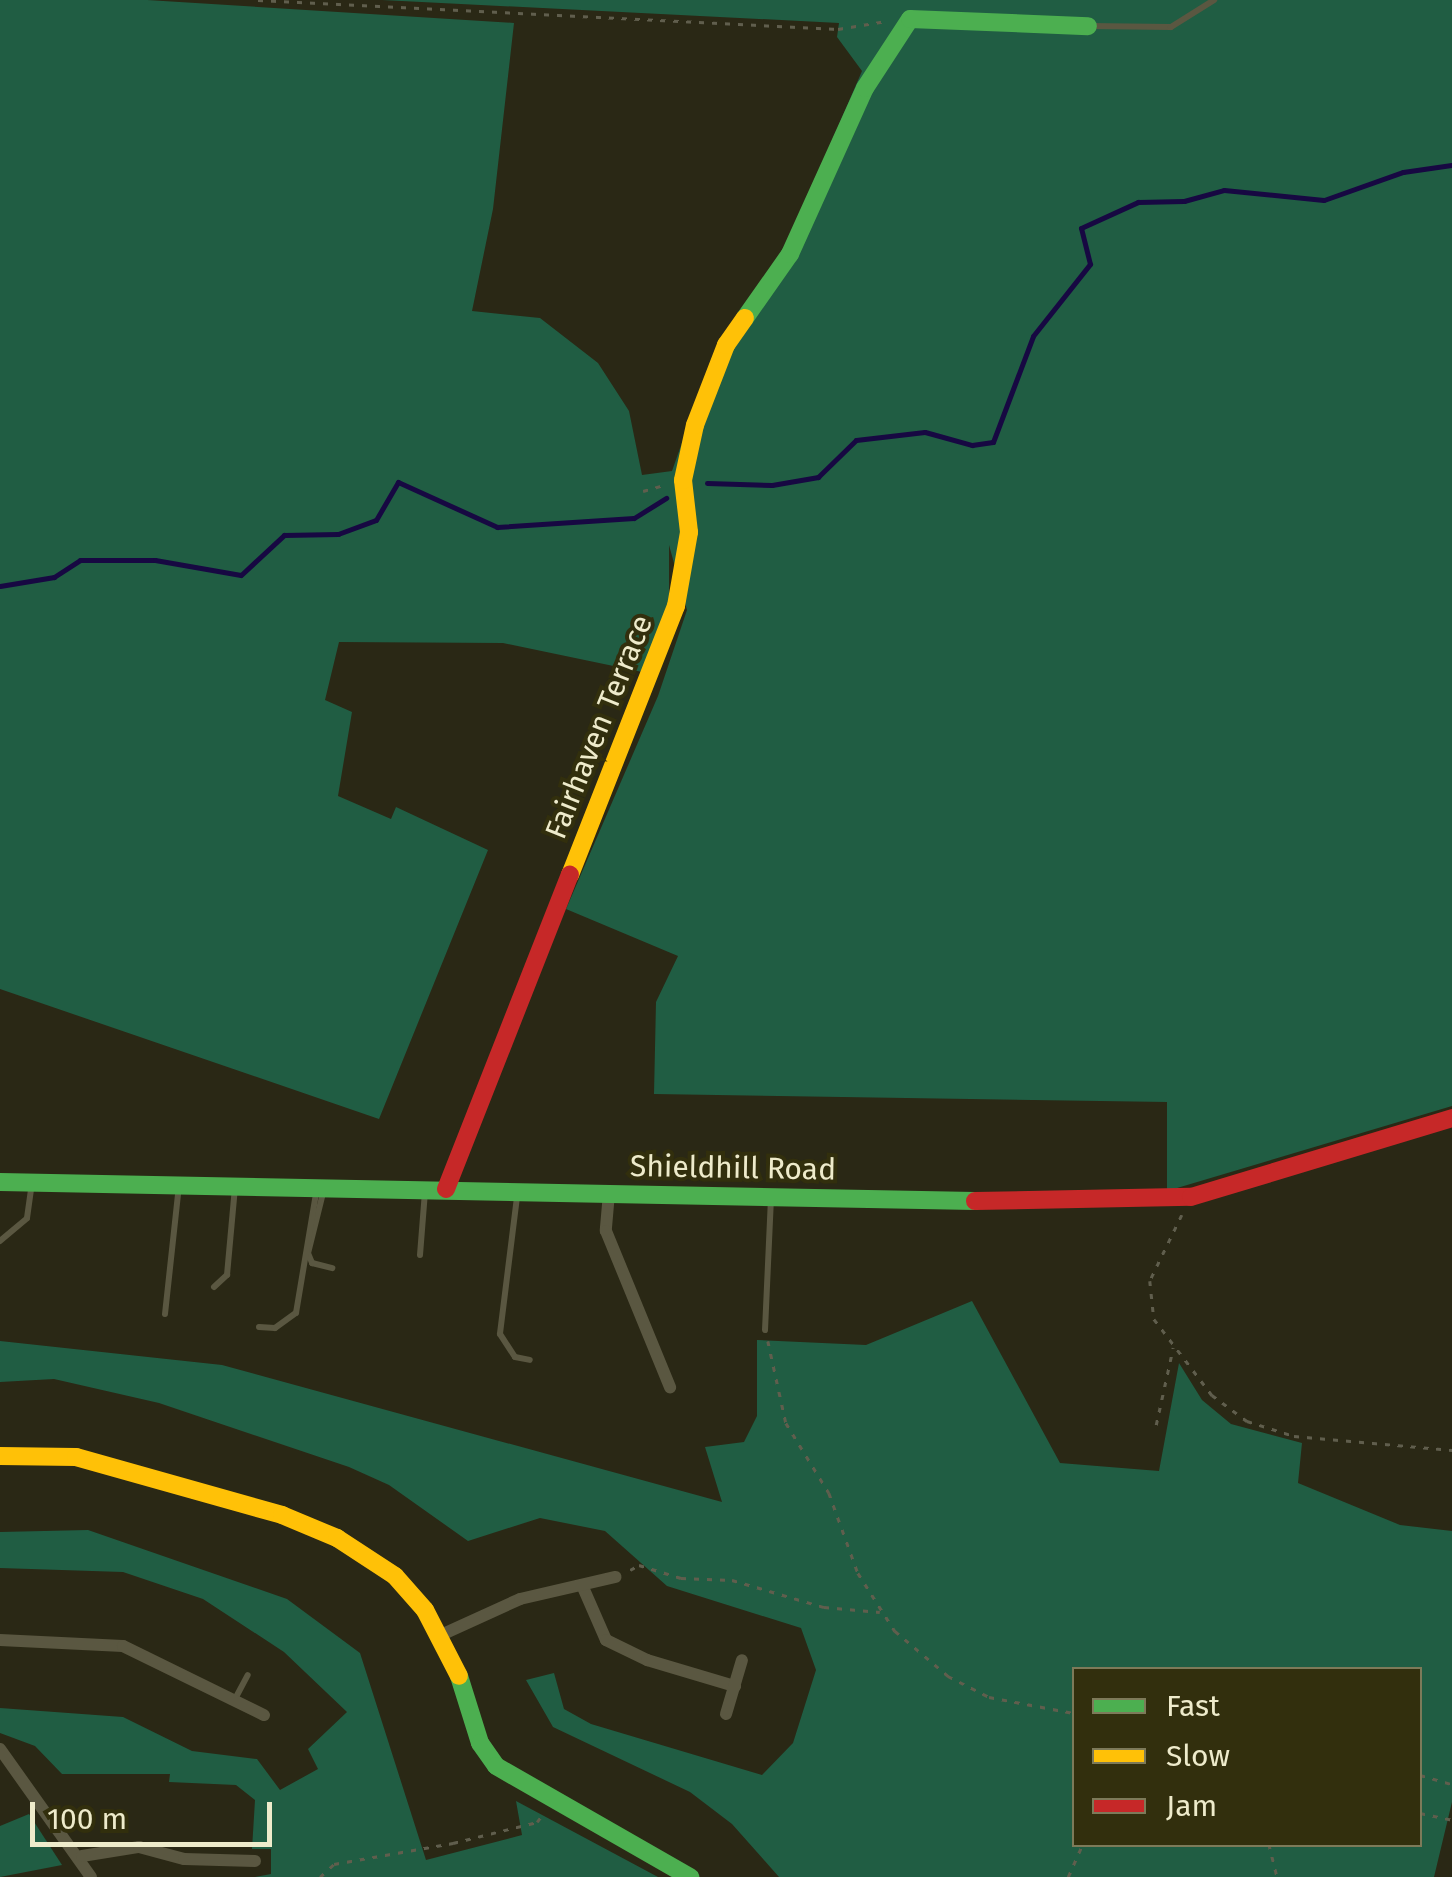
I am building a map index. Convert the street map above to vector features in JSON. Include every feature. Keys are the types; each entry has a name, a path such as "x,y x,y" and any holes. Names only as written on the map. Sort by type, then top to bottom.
{"street":[{"path":"902,27 923,16 1088,26"},
{"name":"Fairhaven Terrace","path":"446,1189 665,638 689,532 683,480 695,424 726,344 790,254 865,88 902,27"},
{"name":"Shieldhill Road","path":"0,1182 772,1196 1191,1197 1452,1118"},
{"path":"610,1193 606,1231 670,1387"},
{"path":"0,1456 76,1457 282,1514 338,1538 396,1576 441,1635 480,1743 496,1766 690,1877"},
{"path":"441,1635 520,1599 616,1577"},
{"path":"582,1584 606,1640 647,1660 734,1686"},
{"path":"0,1640 123,1646 264,1715"},
{"path":"726,1714 742,1660"},
{"path":"0,1749 82,1856 90,1877"},
{"path":"82,1856 140,1847 184,1859 255,1862"}],"lane":[{"path":"1088,26 1171,27 1214,0"},
{"path":"0,1241 28,1218 33,1182"},
{"path":"164,1314 180,1184"},
{"path":"214,1287 227,1275 235,1186"},
{"path":"320,1187 308,1253 312,1264 332,1268"},
{"path":"259,1327 275,1328 296,1313 320,1187"},
{"path":"420,1254 425,1189"},
{"path":"518,1191 500,1334 515,1357 530,1360"},
{"path":"766,1330 772,1196"},
{"path":"235,1699 248,1675"}],"path":[{"path":"258,0 838,28 882,20 902,27"},
{"path":"643,491 683,480"},
{"path":"1191,1197 1150,1281 1154,1318 1212,1394 1246,1421 1294,1436 1452,1450"},
{"path":"766,1330 786,1423 829,1492 858,1573 895,1631 948,1676 989,1697 1072,1712"},
{"path":"1156,1425 1174,1347"},
{"path":"616,1577 639,1565 681,1578 732,1580 824,1606 883,1612"},
{"path":"1422,1775 1452,1784"},
{"path":"320,1877 334,1864 537,1822 554,1802"},
{"path":"1422,1813 1452,1820"},
{"path":"1068,1877 1082,1847"},
{"path":"1271,1847 1277,1877"}],"green space":[{"path":"0,0 147,0 514,23 493,209 472,311 540,318 598,363 629,411 642,475 672,471 690,420 783,254 862,71 837,37 839,23 382,0 1452,0 1452,1106 1167,1191 1167,1102 654,1094 656,1002 678,956 566,909 658,696 687,610 669,545 669,599 647,673 503,643 339,642 325,700 352,712 338,796 391,819 396,807 488,850 379,1119 0,989"},
{"path":"972,1301 1060,1463 1159,1471 1179,1363 1202,1400 1231,1424 1302,1443 1298,1483 1400,1525 1452,1531 1452,1802 1434,1877 779,1877 732,1824 690,1792 553,1727 526,1680 554,1673 564,1709 591,1724 762,1775 793,1743 816,1670 801,1628 667,1586 605,1531 540,1518 468,1541 389,1485 349,1467 159,1403 54,1379 0,1382 0,1341 222,1365 722,1502 705,1447 744,1442 757,1416 757,1340 866,1345"},
{"path":"88,1530 287,1599 360,1653 426,1860 522,1835 516,1801 658,1877 255,1877 271,1874 271,1849 252,1849 255,1800 236,1785 169,1782 170,1774 62,1774 35,1746 0,1733 0,1708 123,1717 192,1751 257,1759 280,1790 318,1769 308,1749 347,1712 284,1652 203,1599 123,1572 0,1568 0,1532"},
{"path":"29,1814 62,1865 0,1877 0,1826"}],"waterway":[{"path":"707,483 772,485 818,477 856,440 925,432 972,445 993,442 1033,336 1090,264 1081,228 1138,202 1184,201 1224,190 1324,200 1403,172 1452,165"},
{"path":"0,586 54,577 80,560 155,560 241,575 284,535 338,534 376,520 398,482 497,527 634,518 666,498"}],"traffic: fast":[{"path":"745,318 790,254 865,88 910,19 1088,26"},
{"path":"0,1182 975,1201"},
{"path":"459,1676 480,1743 496,1766 690,1877"}],"traffic: slow":[{"path":"570,875 676,606 689,532 683,480 695,425 726,345 745,318"},
{"path":"0,1456 76,1457 282,1515 337,1538 395,1576 425,1610 459,1676"}],"traffic: jam":[{"path":"446,1189 570,875"},
{"path":"975,1201 1191,1197 1452,1118"}]}
